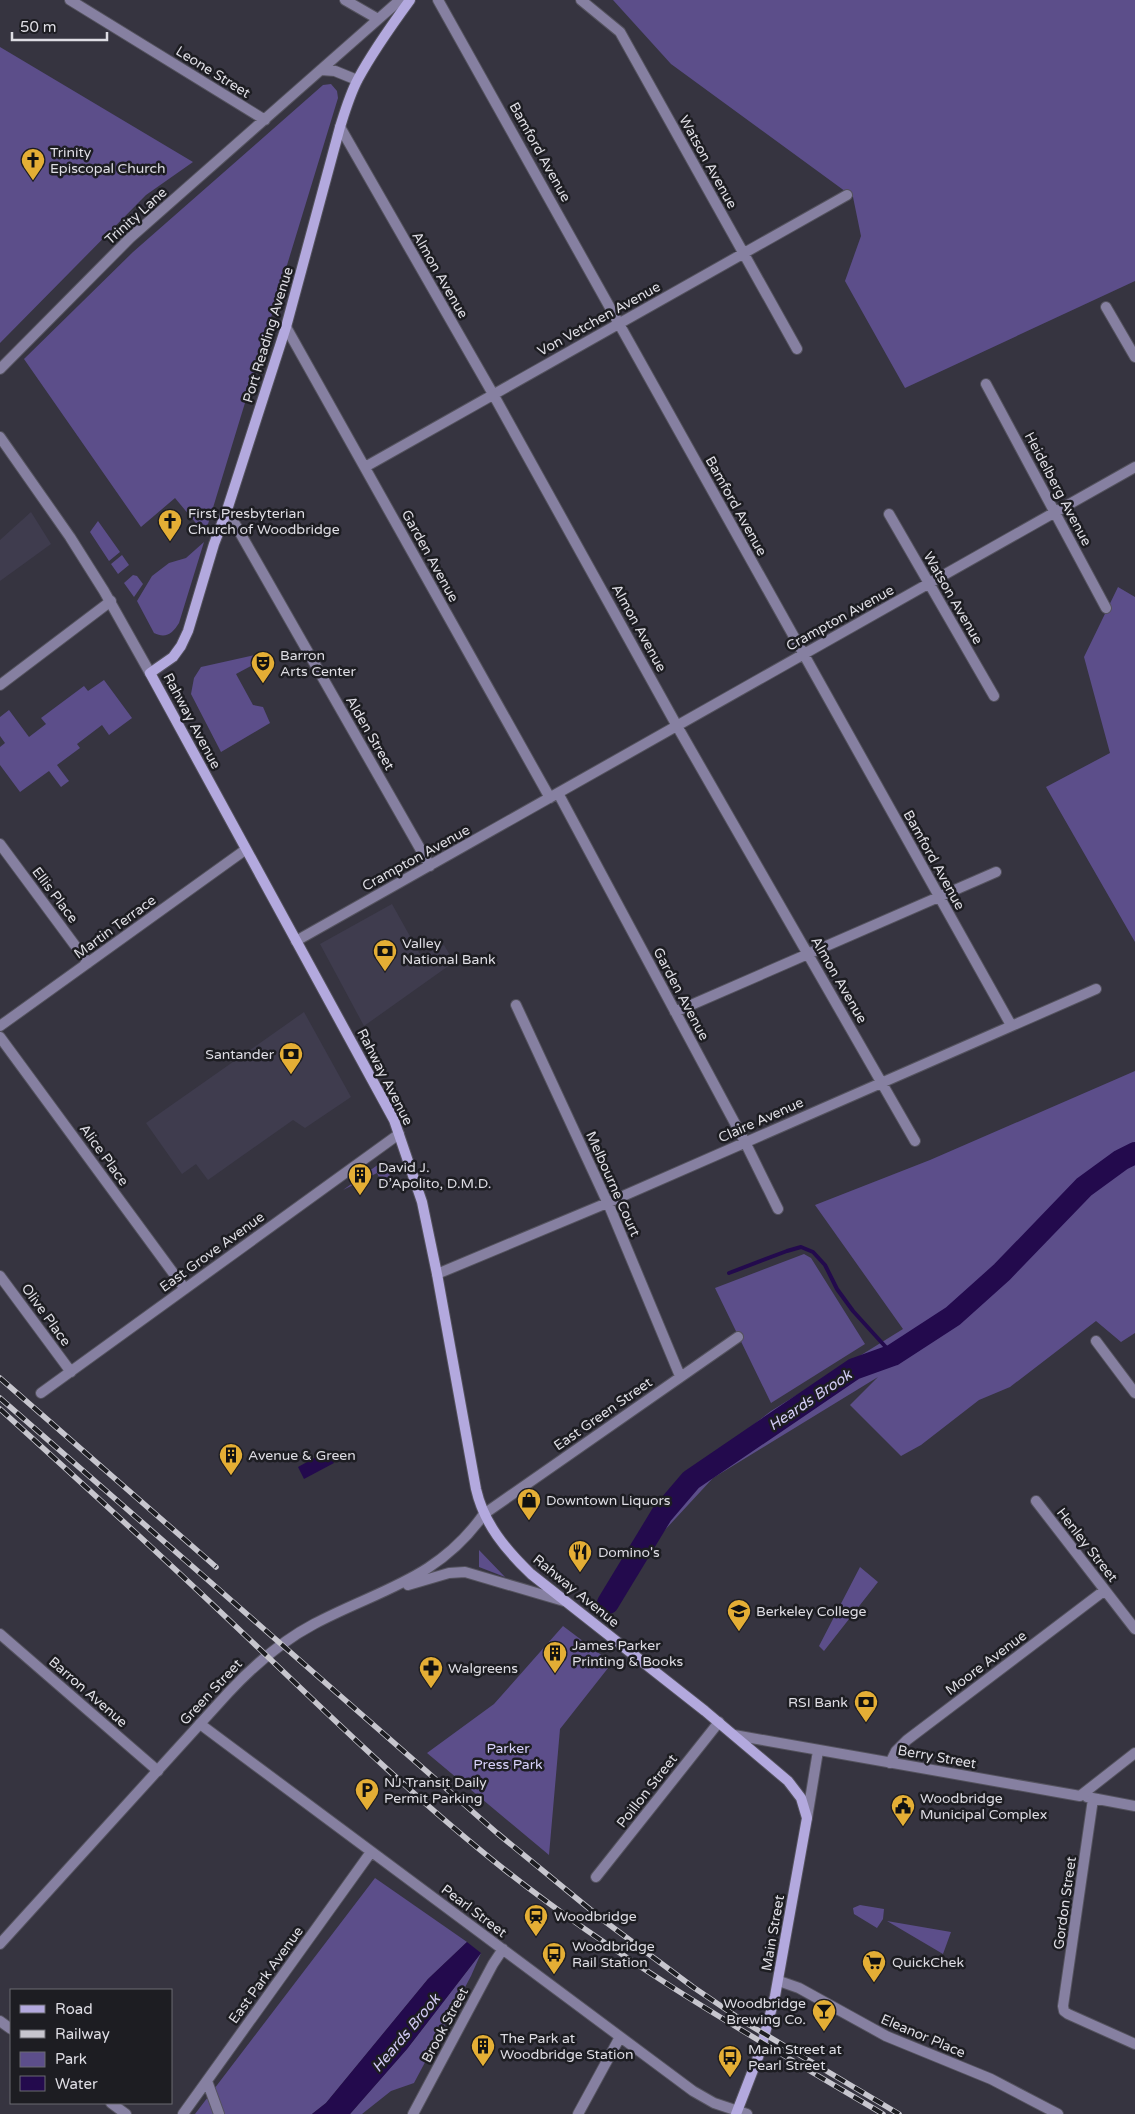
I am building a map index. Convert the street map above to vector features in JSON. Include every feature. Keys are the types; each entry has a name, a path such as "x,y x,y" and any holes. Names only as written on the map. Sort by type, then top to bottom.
{"main road":[{"name":"Port Reading Avenue","path":"150,673 173,657 181,646 286,327 340,127 357,80 410,0"},
{"name":"Rahway Avenue","path":"150,673 394,1120 422,1202 476,1489 484,1514 501,1542 540,1582 719,1722 793,1786 804,1804 807,1818"},
{"name":"Main Street","path":"740,2113 760,2052 779,1980 807,1818"}],"street":[{"name":"Leone Street","path":"70,0 264,120"},
{"path":"345,0 378,20"},
{"name":"Trinity Lane","path":"0,370 130,238 400,0"},
{"name":"Bamford Avenue","path":"438,0 620,323 802,655 1011,1025"},
{"name":"Watson Avenue","path":"581,0 620,32 797,349"},
{"path":"321,70 335,71 357,80"},
{"name":"Almon Avenue","path":"340,127 493,394 677,726 915,1141"},
{"name":"Von Vetchen Avenue","path":"365,467 847,195"},
{"path":"1106,307 1135,357"},
{"name":"Garden Avenue","path":"286,327 675,1012 778,1208"},
{"name":"Heidelberg Avenue","path":"986,384 1106,608"},
{"name":"Rahway Avenue","path":"0,437 70,537 111,601 150,673"},
{"name":"Crampton Avenue","path":"296,941 1135,466"},
{"name":"Alden Street","path":"227,510 430,866"},
{"name":"Watson Avenue","path":"889,514 994,696"},
{"path":"0,686 111,601"},
{"name":"Ellis Place","path":"0,844 88,963"},
{"name":"Martin Terrace","path":"0,1026 246,850"},
{"path":"675,1012 996,872"},
{"name":"Claire Avenue","path":"437,1274 607,1203 1096,989"},
{"name":"Melbourne Court","path":"516,1005 607,1203 680,1376"},
{"name":"Alice Place","path":"0,1037 185,1289"},
{"name":"East Grove Avenue","path":"41,1394 399,1134"},
{"name":"Olive Place","path":"0,1276 71,1372"},
{"name":"East Green Street","path":"484,1514 738,1337"},
{"path":"1096,1341 1135,1393"},
{"name":"Henley Street","path":"1036,1500 1135,1629"},
{"name":"Green Street","path":"0,1944 250,1670 282,1644 325,1618 383,1593 422,1572 463,1541 484,1514"},
{"path":"383,1593 441,1575 465,1572 564,1601"},
{"name":"Moore Avenue","path":"890,1763 896,1751 907,1740 1104,1590"},
{"name":"Barron Avenue","path":"0,1634 158,1771"},
{"name":"Poillon Street","path":"596,1877 719,1722"},
{"name":"Pearl Street","path":"200,1724 700,2095 714,2103 740,2113"},
{"name":"Berry Street","path":"734,1735 1135,1806"},
{"name":"Main Street","path":"807,1818 818,1751"},
{"path":"1080,1796 1135,1753"},
{"name":"Gordon Street","path":"1093,1798 1063,2006 1064,2011 1135,2044"},
{"name":"East Park Avenue","path":"183,2114 372,1852"},
{"name":"Brook Street","path":"413,2114 502,1949"},
{"name":"Eleanor Place","path":"779,1980 799,1988 886,2036 991,2079 1058,2114"},
{"path":"578,2114 620,2036"},
{"path":"207,2081 219,2114"},
{"path":"112,2104 126,2114"}],"shaded area":[{"path":"31,512 51,544 0,581 0,540"},
{"path":"392,904 421,956 444,945 454,962 364,1026 320,944"},
{"path":"304,1012 351,1097 305,1128 293,1120 208,1180 196,1164 182,1174 146,1123"}],"green space":[{"path":"613,0 1135,0 1135,281 905,388 845,281 861,236 853,197 671,64"},
{"path":"0,47 193,162 146,195 0,343"},
{"path":"331,84 337,91 338,98 205,534 175,498 141,527 24,359 133,252 323,85"},
{"path":"98,521 120,552 109,561 90,532"},
{"path":"204,542 179,623 169,634 158,635 154,633 137,601 152,576 169,563 186,558"},
{"path":"122,555 129,565 118,574 111,564"},
{"path":"133,575 137,576 143,584 134,597 124,583"},
{"path":"1118,587 1135,597 1135,942 1046,787 1110,753 1084,657"},
{"path":"259,654 262,660 236,674 253,705 263,707 270,723 221,752 191,694 194,678 201,667"},
{"path":"104,680 132,718 109,735 102,725 77,744 80,748 57,765 69,781 61,787 49,771 20,792 0,765 0,747 5,743 0,736 0,717 9,710 29,737 46,724 41,718 84,686 88,691"},
{"path":"1135,1071 1135,1333 1121,1342 1096,1321 1010,1387 979,1400 921,1445 901,1456 850,1405 878,1377 713,1478 663,1532 615,1608 600,1596 668,1492 771,1411 903,1329 815,1205 930,1160"},
{"path":"383,1161 394,1184 385,1189 377,1173 343,1190"},
{"path":"804,1254 811,1258 865,1344 771,1403 715,1288"},
{"path":"479,1550 505,1577 479,1567"},
{"path":"860,1567 878,1582 824,1651 819,1646"},
{"name":"Parker Press Park","path":"563,1626 612,1663 560,1729 549,1855 427,1753 494,1704"},
{"path":"375,1878 467,1942 428,1979 326,2103 312,2114 195,2114"},
{"path":"860,1905 884,1909 883,1919 877,1928 854,1914 853,1908"},
{"path":"887,1921 951,1932 943,1954"},
{"path":"481,1953 471,1976 414,2083 391,2091 362,2114 350,2114 407,2049"}],"water":[{"path":"327,1451 334,1463 304,1479 298,1467"},
{"path":"467,1942 481,1953 407,2049 350,2114 312,2114 326,2103 428,1979"}],"waterway":[{"name":"Heards Brook","path":"608,1603 662,1514 691,1480 854,1369 893,1355 953,1316 1002,1272 1084,1187 1121,1160 1135,1153"},
{"path":"729,1273 801,1247 813,1252 825,1265 837,1289 853,1311 893,1355"}],"railway":[{"path":"0,1378 216,1567"},
{"path":"0,1398 497,1833 603,1920 693,1987 746,2023 899,2114"},
{"path":"0,1409 155,1551 373,1756 471,1843 550,1904 642,1968 738,2028 883,2114"}],"place":[{"name":"Trinity Episcopal Church","path":"33,181"},
{"name":"First Presbyterian Church of Woodbridge","path":"170,542"},
{"name":"Barron Arts Center","path":"263,684"},
{"name":"Valley National Bank","path":"385,972"},
{"name":"Santander","path":"291,1075"},
{"name":"David J. D’Apolito, D.M.D.","path":"360,1196"},
{"name":"Avenue & Green","path":"231,1476"},
{"name":"Downtown Liquors","path":"529,1521"},
{"name":"Domino's","path":"580,1573"},
{"name":"Berkeley College","path":"739,1632"},
{"name":"James Parker Printing & Books","path":"555,1674"},
{"name":"Walgreens","path":"431,1689"},
{"name":"RSI Bank","path":"866,1723"},
{"name":"NJ Transit Daily Permit Parking","path":"367,1811"},
{"name":"Woodbridge Municipal Complex","path":"903,1827"},
{"name":"Woodbridge","path":"536,1937"},
{"name":"Woodbridge Rail Station","path":"554,1975"},
{"name":"QuickChek","path":"874,1983"},
{"name":"Woodbridge Brewing Co.","path":"824,2032"},
{"name":"The Park at Woodbridge Station","path":"483,2067"},
{"name":"Main Street at Pearl Street","path":"730,2078"}]}
